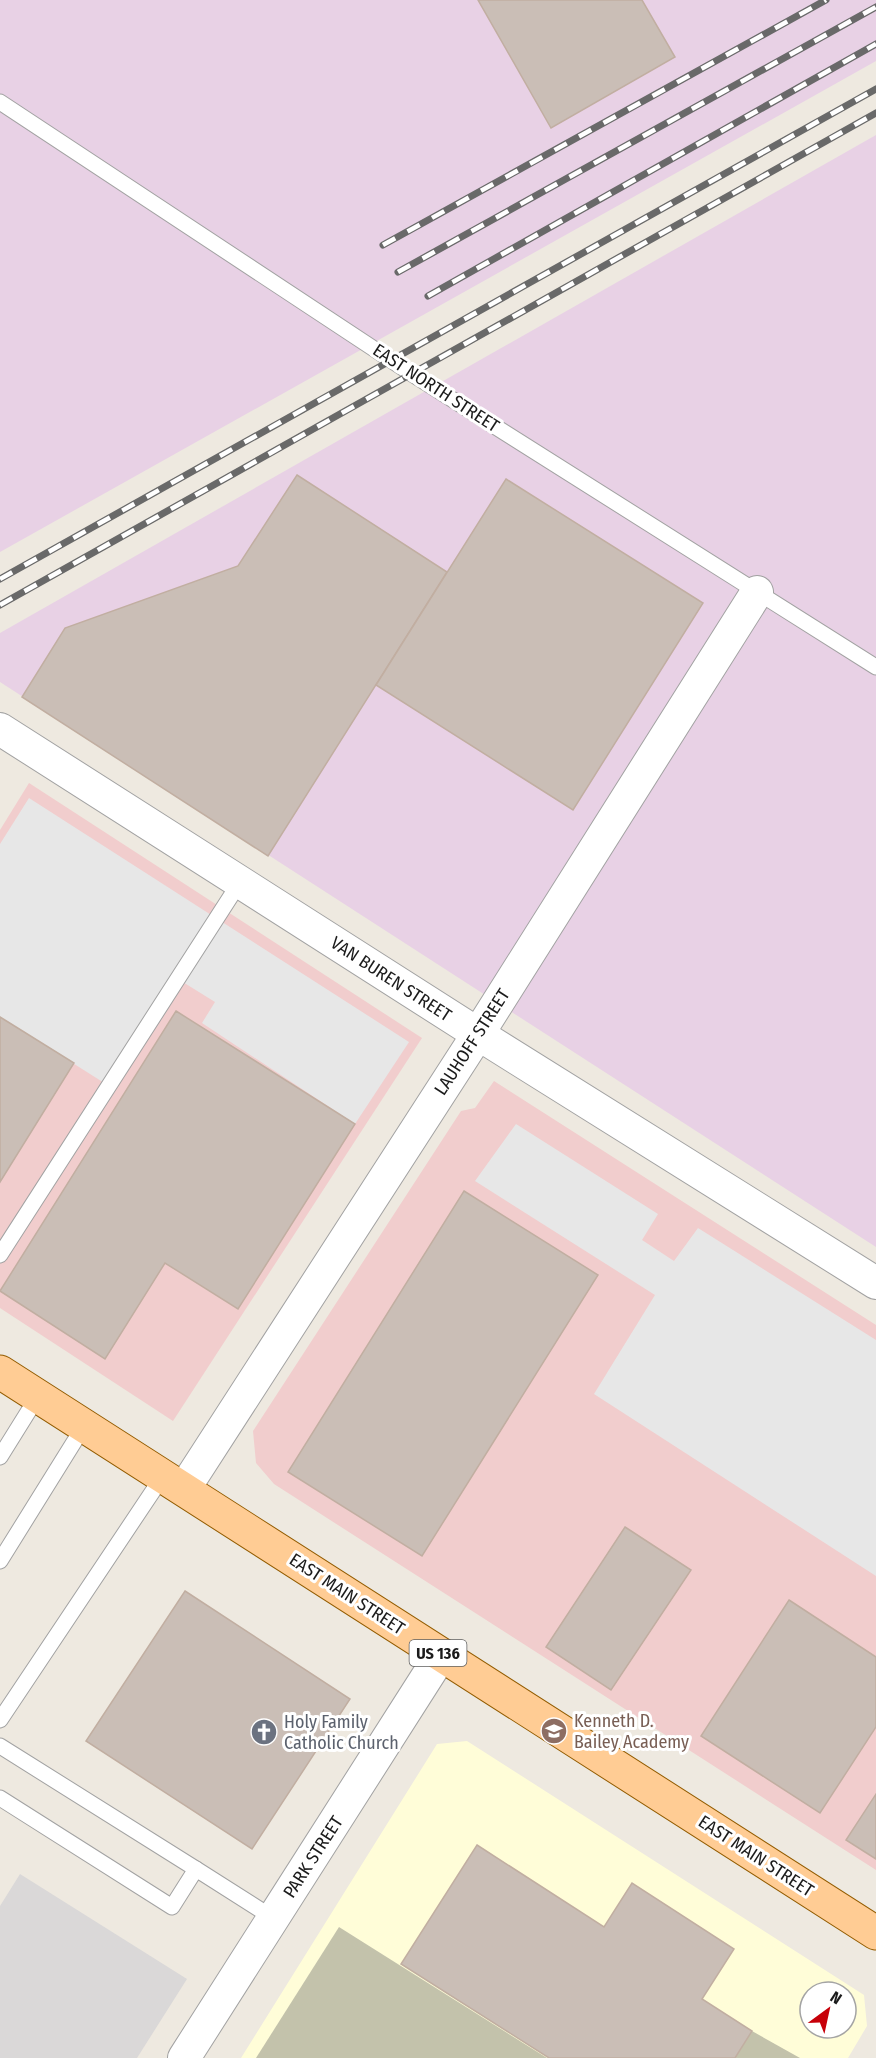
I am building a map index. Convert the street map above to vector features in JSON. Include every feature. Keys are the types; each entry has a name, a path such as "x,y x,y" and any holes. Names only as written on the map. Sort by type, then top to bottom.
{"main road":[{"name":"EAST MAIN STREET","path":"0,1372 876,1933"}],"street":[{"name":"LAUHOFF STREET","path":"173,1483 478,1034 757,592"},
{"name":"VAN BUREN STREET","path":"3,738 240,882 876,1283"},
{"name":"PARK STREET","path":"184,2058 441,1655"}],"lane":[{"name":"EAST NORTH STREET","path":"0,102 412,374 876,667"},
{"path":"0,1255 240,882"},
{"path":"0,1457 38,1396"},
{"path":"0,1561 84,1426"},
{"path":"0,1720 173,1483"},
{"path":"0,1746 273,1918"},
{"path":"0,1798 172,1907 196,1869"}],"shaded area":[{"path":"0,0 876,0 876,61 0,552"},
{"path":"876,135 876,1247 0,682 0,633"},
{"path":"29,783 422,1038 173,1421 0,1308 0,830"},
{"path":"29,798 409,1042 355,1124 202,1023 215,1002 178,979 109,1086 0,1017 0,844"},
{"path":"494,1081 876,1325 876,1870 274,1484 256,1463 253,1431 461,1111 475,1108"},
{"path":"516,1124 658,1214 642,1240 674,1261 698,1228 876,1340 876,1576 594,1394 655,1295 475,1181"},
{"path":"467,1741 841,1980 798,1980 798,2040 858,2040 858,1991 864,1995 867,2026 848,2058 241,2058 437,1744"},
{"path":"20,1874 187,1979 137,2058 0,2058 0,1906"},
{"path":"339,1927 547,2058 256,2058"},
{"path":"752,2031 800,2058 735,2058"}],"building":[{"path":"478,0 642,0 675,57 551,128"},
{"path":"297,475 447,572 268,856 22,697 65,628 238,566"},
{"path":"506,479 703,603 573,810 376,685"},
{"path":"176,1011 355,1124 238,1309 165,1263 105,1359 0,1291"},
{"path":"0,1017 74,1063 0,1182"},
{"path":"464,1191 598,1275 422,1556 288,1472"},
{"path":"625,1527 691,1570 611,1690 546,1647"},
{"path":"185,1591 350,1699 252,1849 86,1741"},
{"path":"789,1600 876,1657 876,1727 820,1813 701,1736"},
{"path":"876,1794 876,1859 846,1840"},
{"path":"477,1845 604,1927 632,1883 734,1949 702,1999 752,2031 735,2058 549,2058 401,1964"}],"railway":[{"path":"383,245 826,0"},
{"path":"398,272 876,7"},
{"path":"428,296 876,44"},
{"path":"0,579 876,89"},
{"path":"0,605 876,113"}],"place":[{"name":"Kenneth D. Bailey Academy","path":"554,1731"},
{"name":"Holy Family Catholic Church","path":"264,1732"}]}
